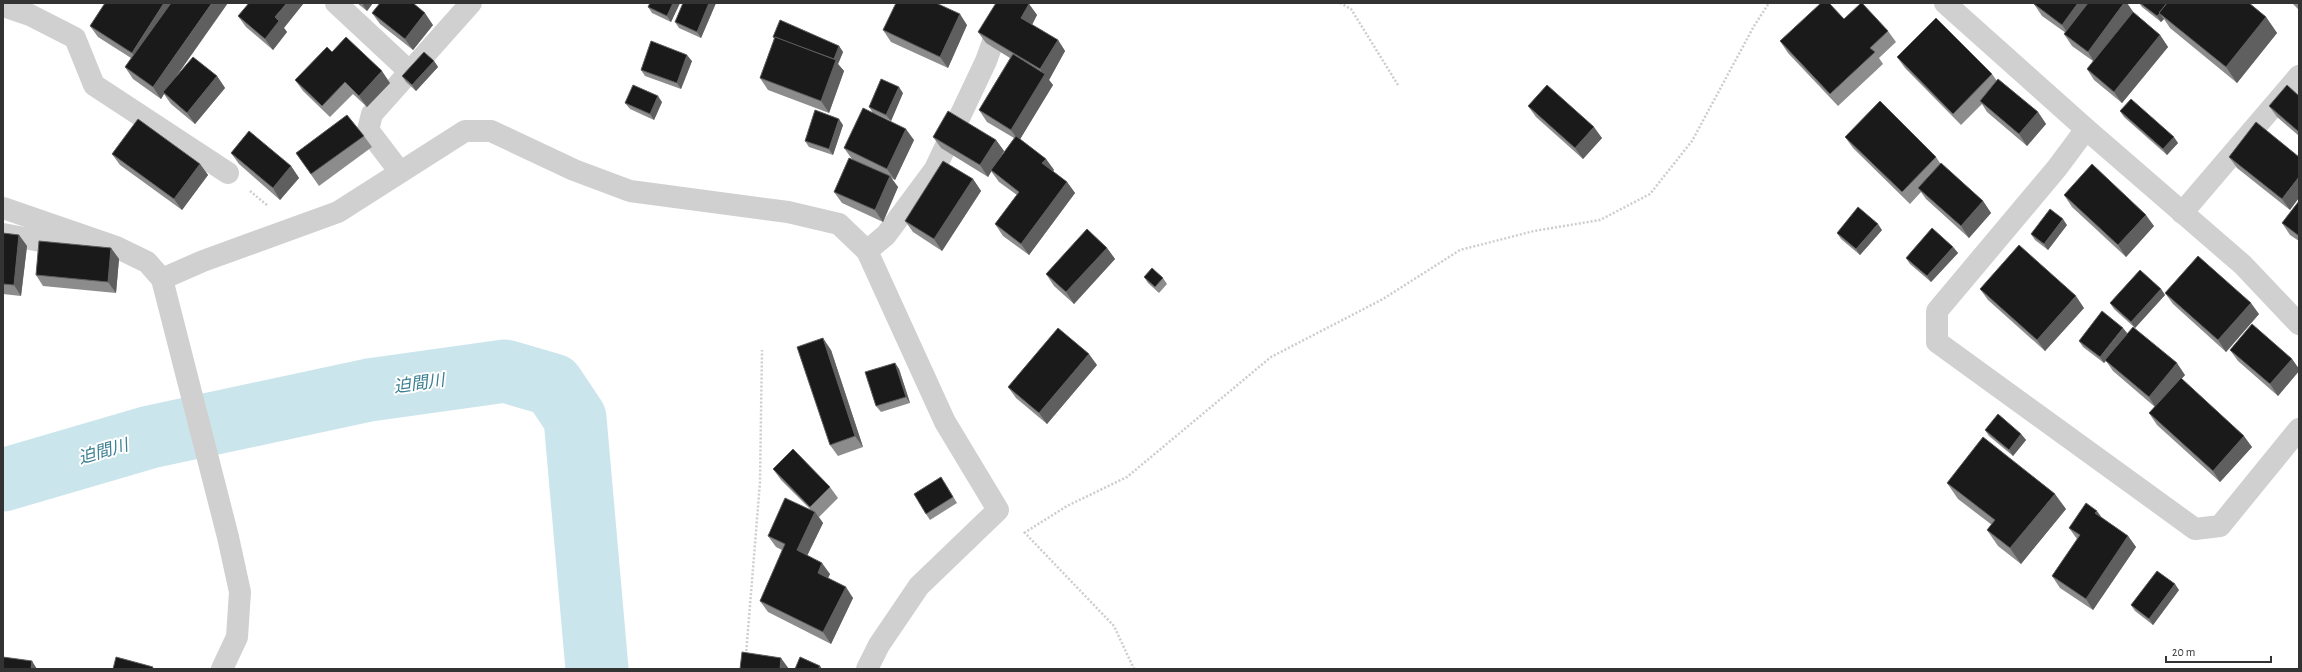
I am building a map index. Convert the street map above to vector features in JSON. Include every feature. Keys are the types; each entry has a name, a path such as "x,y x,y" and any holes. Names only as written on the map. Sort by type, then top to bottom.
{"street":[{"path":"336,3 410,72"},
{"path":"400,172 368,130 372,114 471,3"},
{"path":"867,251 886,236 935,169 986,61 1007,3"},
{"path":"3,6 30,15 75,38 94,85 228,173"},
{"path":"1958,7 2086,129 2243,265 2299,324"},
{"path":"2182,213 2299,76"},
{"path":"2086,129 2057,168 1938,311 1937,342 2195,529 2220,526 2299,429"},
{"path":"162,279 203,261 338,212 465,131 491,131 574,170 630,191 788,212 839,224 867,251 945,422 998,510 919,586 879,645 867,669"},
{"path":"3,208 116,247 147,262 162,279 228,537 240,592 236,637 222,669"},
{"path":"3,234 93,251 116,247"}],"path":[{"path":"1340,3 1351,9 1398,85"},
{"path":"1024,532 1067,506 1127,477 1272,357 1383,299 1460,250 1534,231 1600,220 1650,194 1692,140 1754,26 1769,3"},
{"path":"228,173 277,213 288,230"},
{"path":"745,661 748,646 760,482 762,350"},
{"path":"998,510 1024,532 1114,626 1134,669"}],"building":[{"path":"105,3 164,3 132,53 90,26"},
{"path":"171,3 212,3 153,87 125,67"},
{"path":"249,3 287,3 275,17 279,21 265,39 238,16"},
{"path":"380,3 413,3 425,13 405,39 372,13"},
{"path":"650,3 673,3 667,16 648,7"},
{"path":"683,3 709,3 697,32 675,22"},
{"path":"896,3 936,3 960,14 940,57 883,30"},
{"path":"996,3 1028,3 1029,4 1021,18 1058,40 1040,69 978,32"},
{"path":"1821,3 1829,3 1844,19 1862,3 1888,31 1870,48 1875,52 1830,94 1780,41"},
{"path":"2078,3 2062,25 2034,4"},
{"path":"2088,3 2124,3 2088,52 2064,34"},
{"path":"2140,3 2167,3 2157,16"},
{"path":"2167,3 2249,3 2266,17 2226,67 2159,13"},
{"path":"2133,12 2160,35 2114,92 2087,69"},
{"path":"1936,18 1992,74 1953,114 1897,57"},
{"path":"780,20 839,46 834,59 773,37"},
{"path":"346,37 382,71 359,96 345,82 322,106 295,80 327,47 332,52"},
{"path":"775,37 836,60 821,101 760,78"},
{"path":"651,41 687,55 677,83 641,70"},
{"path":"424,52 434,61 412,85 402,76"},
{"path":"1013,54 1045,74 1011,130 979,110"},
{"path":"193,57 217,76 187,113 163,92"},
{"path":"881,79 899,87 886,115 869,107"},
{"path":"1998,79 2038,112 2019,134 1980,101"},
{"path":"633,85 658,96 650,114 625,103"},
{"path":"1547,85 1594,127 1575,148 1528,106"},
{"path":"2287,85 2299,96 2299,132 2269,106"},
{"path":"2131,99 2174,137 2163,149 2120,111"},
{"path":"1880,101 1936,157 1902,192 1845,137"},
{"path":"863,108 906,129 887,169 844,148"},
{"path":"815,110 839,119 829,149 805,141"},
{"path":"948,111 996,140 980,165 933,137"},
{"path":"347,115 364,136 311,174 296,153"},
{"path":"138,119 200,164 174,199 112,154"},
{"path":"2256,122 2299,157 2299,177 2282,199 2229,157"},
{"path":"249,131 291,166 273,188 231,153"},
{"path":"1016,136 1046,159 1042,163 1067,182 1021,244 995,224 1019,192 991,170"},
{"path":"849,158 890,176 875,210 834,192"},
{"path":"943,161 973,179 934,239 905,221"},
{"path":"1941,163 1983,201 1961,226 1918,188"},
{"path":"2092,164 2146,215 2118,245 2064,195"},
{"path":"2299,201 2299,236 2282,223"},
{"path":"1858,207 1878,224 1856,249 1837,233"},
{"path":"2050,209 2063,219 2044,244 2031,234"},
{"path":"1932,228 1953,247 1927,276 1906,258"},
{"path":"1087,229 1107,248 1066,292 1046,274"},
{"path":"3,233 19,235 14,285 3,284"},
{"path":"39,241 111,248 108,282 36,275"},
{"path":"2019,245 2076,296 2037,340 1980,289"},
{"path":"2198,256 2251,303 2218,340 2165,293"},
{"path":"1152,268 1163,278 1155,287 1144,277"},
{"path":"2140,270 2161,289 2131,322 2110,303"},
{"path":"2102,311 2123,328 2100,357 2079,341"},
{"path":"2252,324 2292,359 2270,384 2230,350"},
{"path":"2133,327 2177,363 2149,397 2105,360"},
{"path":"1058,328 1089,354 1039,413 1008,387"},
{"path":"823,338 855,436 830,445 797,347"},
{"path":"895,363 906,397 876,406 865,372"},
{"path":"2181,378 2244,436 2213,471 2149,413"},
{"path":"1998,414 2021,434 2009,450 1985,430"},
{"path":"1983,437 2055,494 2010,548 1987,530 1995,520 1947,483"},
{"path":"793,449 830,487 810,507 773,469"},
{"path":"941,477 953,497 926,514 914,494"},
{"path":"785,498 815,512 797,550 822,563 818,573 846,587 823,632 760,601 785,544 768,536"},
{"path":"2086,503 2097,511 2095,513 2128,536 2086,599 2052,576 2080,535 2069,528"},
{"path":"2157,571 2175,584 2149,619 2131,605"},
{"path":"742,652 781,658 780,669 740,669"},
{"path":"3,657 32,661 31,669 3,669"},
{"path":"116,657 153,667 152,669 113,669"},
{"path":"800,657 820,666 818,669 795,669"}],"waterway":[{"name":"迫間川","path":"3,480 150,437 369,390 505,371 553,385 575,418 597,669"}]}
